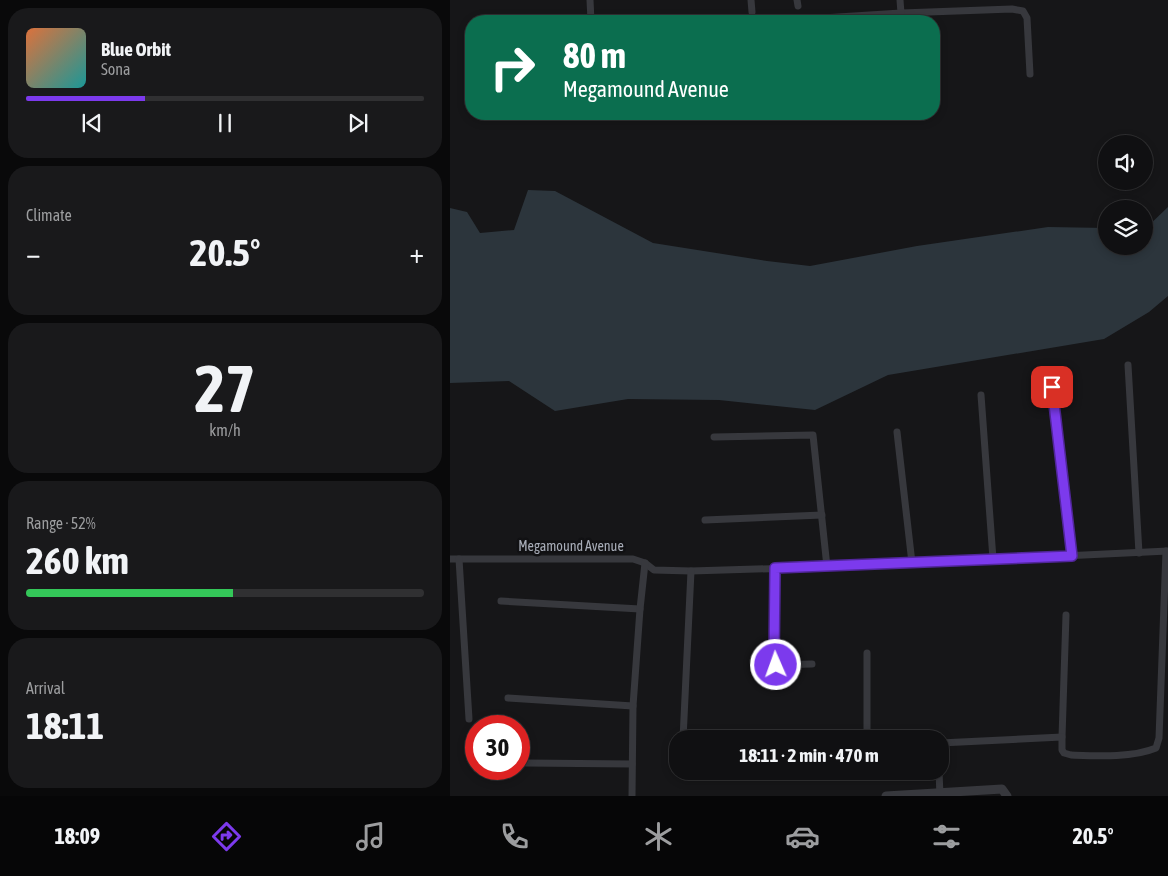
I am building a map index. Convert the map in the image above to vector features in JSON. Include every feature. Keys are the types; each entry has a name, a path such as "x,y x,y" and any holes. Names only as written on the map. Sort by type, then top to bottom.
{"street":[{"path":"590,0 591,15"},
{"path":"751,0 752,12"},
{"path":"900,0 901,13"},
{"path":"871,15 1012,9 1023,11 1028,18 1030,74"},
{"path":"1128,366 1139,553"},
{"path":"1052,387 1072,556"},
{"path":"981,395 993,559"},
{"path":"897,432 912,563"},
{"path":"714,437 813,434 827,567"},
{"path":"705,520 822,515"},
{"path":"1066,615 1062,737 1062,750 1064,754 1132,754 1156,748 1159,738 1167,551"},
{"name":"Megamound Avenue","path":"450,559 618,559 645,563 654,570 691,571 827,567 1167,551"},
{"path":"459,559 468,715"},
{"path":"632,796 633,706 645,563"},
{"path":"775,568 774,660 776,665 812,664"},
{"path":"684,730 691,571"},
{"path":"501,601 640,609"},
{"path":"867,730 868,653"},
{"path":"508,698 633,706"},
{"path":"949,743 1062,737"},
{"path":"530,763 632,764"},
{"path":"939,780 940,795"},
{"path":"886,796 940,795 1002,790 1007,796"}],"shaded area":[{"path":"528,190 555,191 653,243 810,266 917,246 1048,227 1098,228 1098,255 1153,255 1153,221 1168,207 1168,296 1149,312 1104,339 888,375 815,410 719,400 628,399 555,411 509,381 450,383 450,208 467,212 480,233 514,230"}],"route":[{"path":"776,665 774,660 775,568 1072,556 1052,387"}]}
